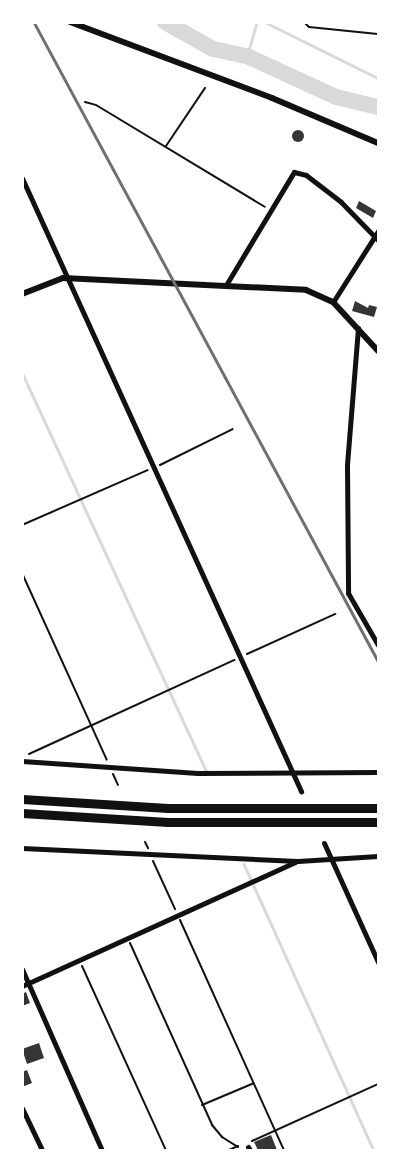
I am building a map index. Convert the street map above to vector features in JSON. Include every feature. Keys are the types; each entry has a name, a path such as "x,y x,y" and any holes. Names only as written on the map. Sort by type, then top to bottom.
{"highway":[{"path":"22,799 176,808 378,808"},
{"path":"22,813 186,823 378,822"}],"street":[{"path":"70,22 94,33 272,98 378,143"},
{"path":"226,286 294,172 306,175 341,202 376,239"},
{"path":"22,178 301,791"},
{"path":"334,302 376,239 378,232"},
{"path":"22,294 68,278 306,290 334,302 378,351"},
{"path":"358,328 347,466 348,593 378,645"},
{"path":"22,761 111,769 212,774 378,772"},
{"path":"324,843 378,962"},
{"path":"22,848 151,856 298,861 378,856"},
{"path":"22,986 298,861"},
{"path":"22,969 102,1150"},
{"path":"22,1108 42,1150"}],"path":[{"path":"304,22 309,27 378,34"},
{"path":"166,146 205,88"},
{"path":"84,102 96,105 271,211"},
{"path":"22,525 85,496"},
{"path":"22,574 118,785"},
{"path":"22,757 336,614"},
{"path":"145,842 284,1150"},
{"path":"128,938 202,1105 222,1137 238,1147"},
{"path":"79,960 166,1150"},
{"path":"202,1105 254,1083"},
{"path":"276,1130 378,1084"}],"building":[{"path":"296,130 300,130 304,136 300,142 296,142 292,138 292,134"},
{"path":"359,201 376,211 373,218 356,208"},
{"path":"355,301 368,308 369,305 377,307 374,317 352,311"},
{"path":"26,992 30,1003 22,1006 22,994"},
{"path":"39,1043 44,1058 27,1064 22,1049"},
{"path":"27,1070 32,1083 22,1087 22,1072"},
{"path":"271,1135 277,1150 258,1150 254,1142"}],"waterway":[{"path":"165,22 213,49 247,56 336,97 378,107"},
{"path":"247,56 257,22"},
{"path":"265,22 378,78"},
{"path":"22,372 206,770"},
{"path":"244,864 374,1150"}],"railway":[{"path":"34,22 378,661"}]}
